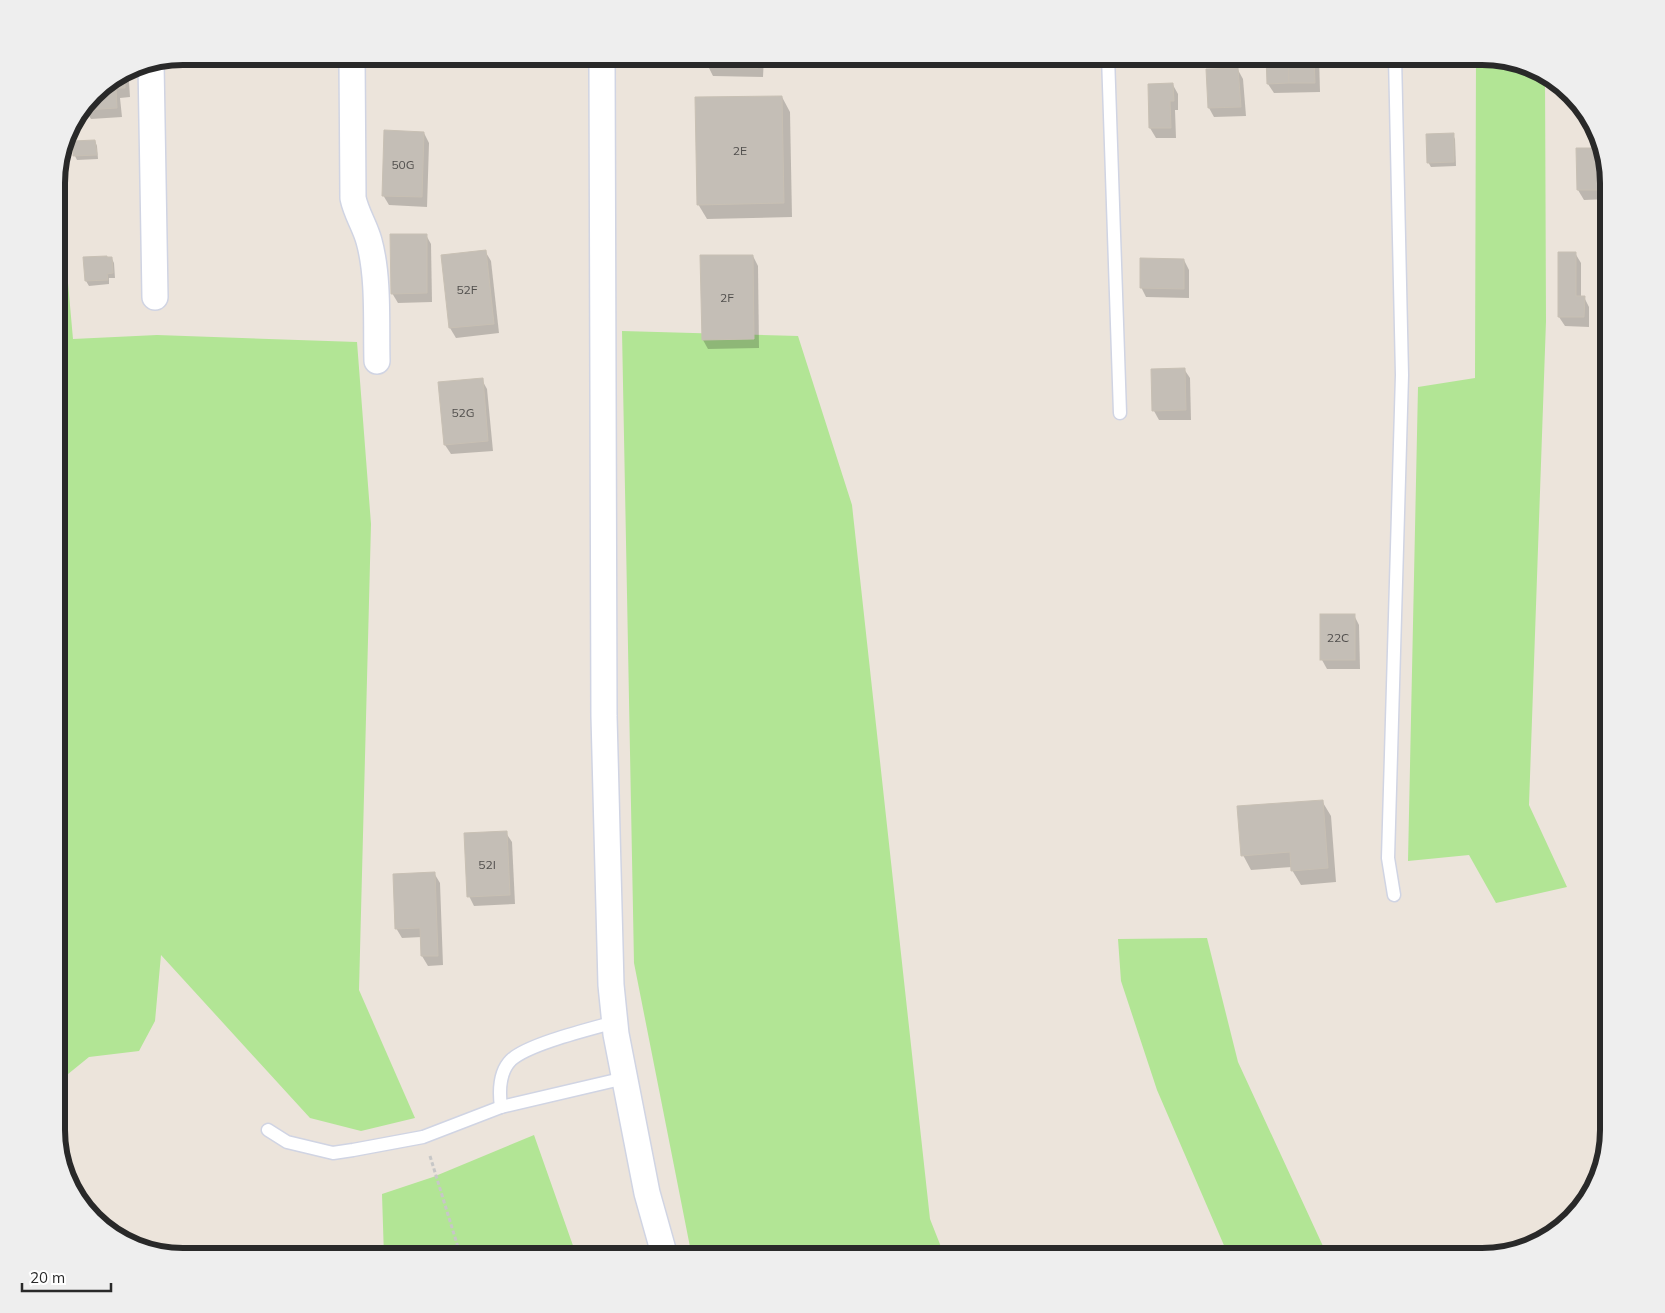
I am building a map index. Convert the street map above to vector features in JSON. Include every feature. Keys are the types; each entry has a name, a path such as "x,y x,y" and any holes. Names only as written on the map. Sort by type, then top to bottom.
{"street":[{"path":"352,65 353,198 356,211 369,240 374,268 377,361"},
{"path":"602,65 604,716 611,985 615,1022 647,1193 662,1248"},
{"path":"151,70 155,297"}],"lane":[{"path":"1108,65 1120,413"},
{"path":"1394,895 1388,858 1402,375 1395,65"},
{"path":"501,1107 500,1083 510,1060 532,1047 615,1022"},
{"path":"268,1130 287,1142 333,1153 423,1137 501,1107 625,1078"}],"path":[{"path":"423,1137 458,1248"}],"green space":[{"path":"1476,65 1482,65 1520,71 1545,84 1546,321 1529,805 1567,887 1496,903 1469,855 1408,861 1418,387 1475,378"},
{"path":"65,249 73,339 157,335 357,342 371,524 359,990 415,1118 361,1131 310,1118 161,955 155,1021 139,1051 89,1057 65,1076"},
{"path":"622,331 798,336 852,505 930,1219 941,1248 690,1248 634,963"},
{"path":"1207,938 1238,1062 1324,1248 1225,1248 1157,1090 1121,981 1118,939"},
{"path":"534,1135 574,1248 384,1248 382,1194 433,1177"}],"building":[{"path":"707,65 758,65 758,68 707,67"},
{"path":"1266,65 1288,65 1289,83 1267,84"},
{"path":"1288,65 1314,65 1315,83 1289,83"},
{"path":"1238,68 1241,107 1208,108 1206,69"},
{"path":"125,81 125,88 116,88 117,108 90,110 105,94"},
{"path":"1173,83 1174,101 1170,101 1171,128 1149,128 1148,84"},
{"path":"782,96 784,203 697,205 695,97"},
{"path":"384,130 424,132 422,197 382,196"},
{"path":"1454,133 1454,162 1427,163 1426,134"},
{"path":"95,140 97,155 73,156 73,141"},
{"path":"1576,148 1594,148 1599,168 1600,190 1577,190"},
{"path":"390,234 427,234 427,293 391,294"},
{"path":"486,250 494,324 449,328 441,255"},
{"path":"1558,252 1576,252 1576,296 1585,296 1584,317 1558,317"},
{"path":"700,255 753,255 754,339 702,340"},
{"path":"83,257 112,257 113,273 107,274 108,280 85,281"},
{"path":"1140,258 1184,259 1184,289 1140,288"},
{"path":"1185,368 1186,410 1152,411 1151,369"},
{"path":"483,378 488,441 444,445 438,382"},
{"path":"1320,614 1355,614 1355,660 1320,660"},
{"path":"1323,800 1328,868 1291,871 1290,852 1241,856 1237,806"},
{"path":"507,831 510,895 467,897 464,833"},
{"path":"435,872 438,956 421,956 420,928 395,929 393,874"}]}
